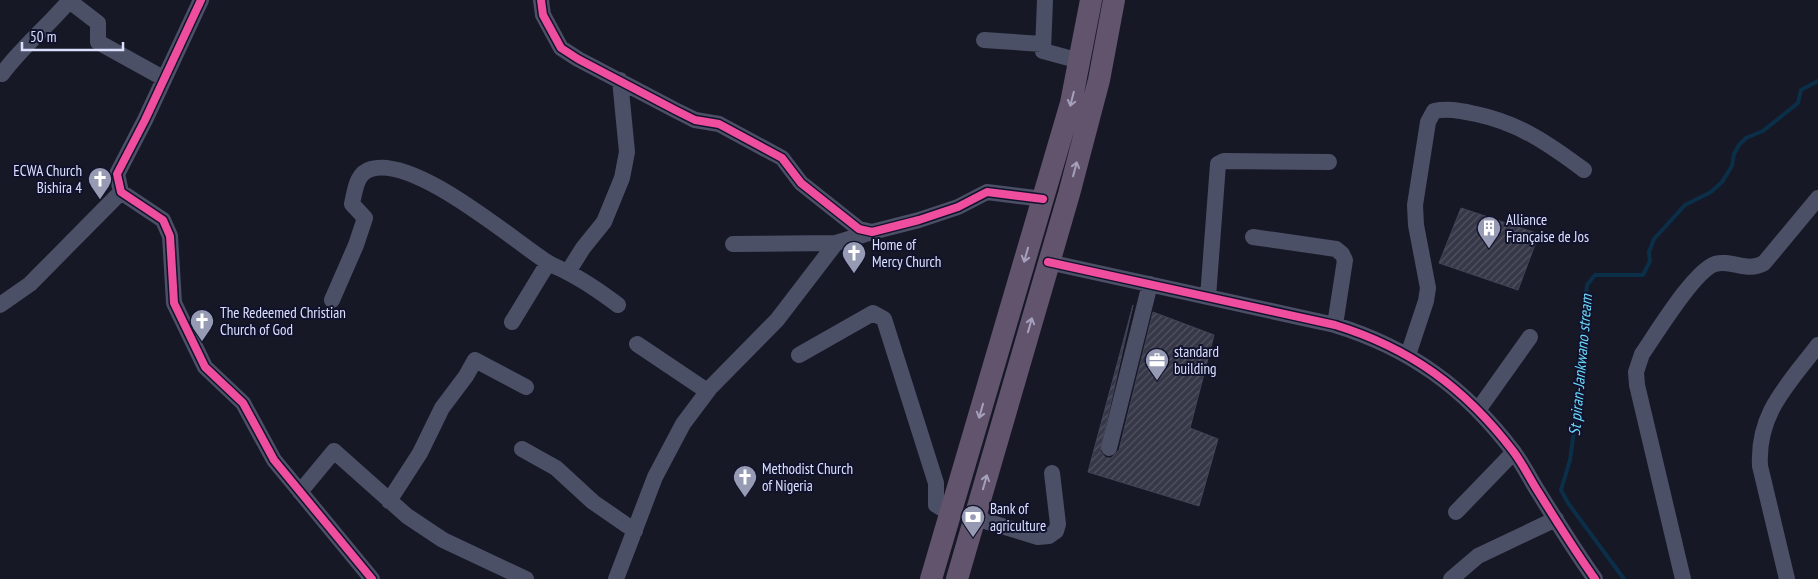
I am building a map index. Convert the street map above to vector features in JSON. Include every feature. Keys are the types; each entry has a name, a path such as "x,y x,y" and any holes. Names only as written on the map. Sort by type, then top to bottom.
{"highway":[{"path":"931,579 1071,103 1091,0"},
{"path":"957,579 1099,80 1114,0"},
{"path":"951,512 975,518"}],"street":[{"path":"2,74 16,55 52,22 69,0 98,23 98,42 163,78"},
{"path":"201,0 145,120 117,174 121,192 163,220 170,236 174,303 206,367 242,403 274,460 372,579"},
{"path":"540,0 543,15 561,48 578,59 695,120 719,124 782,158 801,183 859,229 872,232"},
{"path":"1045,0 1043,51 1080,61"},
{"path":"984,40 1042,44"},
{"path":"568,272 604,222 622,178 627,152 620,80"},
{"path":"1408,355 1426,301 1428,288 1416,225 1415,205 1428,122 1434,111 1448,108 1498,119 1522,128 1544,140 1584,170"},
{"path":"1208,297 1218,164 1224,161 1329,162"},
{"path":"332,300 356,245 365,218 352,204 356,186 362,174 371,169 395,168 442,189 548,263 568,272 618,305"},
{"path":"0,306 30,284 121,192"},
{"path":"733,244 836,243 958,207 987,192 1043,198"},
{"path":"1683,579 1637,385 1638,362 1701,273 1717,264 1728,263 1752,268 1764,263 1818,198"},
{"path":"1253,237 1336,250 1342,254 1345,260 1335,325"},
{"path":"616,579 654,478 684,424 707,391 777,320 836,243"},
{"path":"1048,262 1335,325 1365,334 1408,355 1443,379 1478,410 1514,452 1595,579"},
{"path":"512,322 548,263"},
{"path":"1109,448 1150,284"},
{"path":"799,355 873,313 884,319 936,483 936,505 951,512"},
{"path":"1478,410 1530,337"},
{"path":"637,344 707,391"},
{"path":"1786,579 1760,466 1759,448 1762,429 1771,406 1818,345"},
{"path":"389,501 420,453 442,408 466,376 475,360 526,387"},
{"path":"522,449 556,468 593,502 634,530"},
{"path":"300,492 334,452 407,516 443,540 526,579"},
{"path":"1456,512 1514,452"},
{"path":"975,518 1038,536 1049,536 1056,532 1058,524 1052,473"},
{"path":"1451,579 1478,556 1556,519"}],"building":[{"name":"Alliance Française de Jos","path":"1461,208 1539,234 1518,290 1439,263"},
{"name":"standard building","path":"1133,305 1100,451 1106,458 1111,458 1119,450 1153,312 1214,335 1190,428 1218,439 1199,506 1088,472"}],"waterway":[{"name":"St piran-Jankwano stream","path":"1624,579 1568,503 1561,490 1570,460 1583,366 1582,337 1587,285 1595,275 1643,275 1650,261 1649,252 1654,239 1685,205 1711,192 1722,182 1732,166 1734,154 1746,138 1763,131 1798,103 1801,90 1818,81"}],"cycle path":[{"path":"201,0 145,120 117,174 121,192 163,220 170,236 174,303 205,367 243,403 274,460 372,579"},
{"path":"541,0 543,15 561,48 578,59 695,120 719,124 782,158 801,183 859,229 872,232 919,220 958,207 987,192 1043,199"},
{"path":"1048,262 1335,325 1362,334 1412,358 1455,390 1495,428 1517,456 1559,526 1595,579"}],"place":[{"name":"ECWA Church Bishira 4","path":"100,200"},
{"name":"Alliance Française de Jos","path":"1489,249"},
{"name":"Home of Mercy Church","path":"854,274"},
{"name":"The Redeemed Christian Church of God","path":"202,342"},
{"name":"standard building","path":"1157,381"},
{"name":"Methodist Church of Nigeria","path":"745,498"},
{"name":"Bank of agriculture","path":"973,538"}]}
